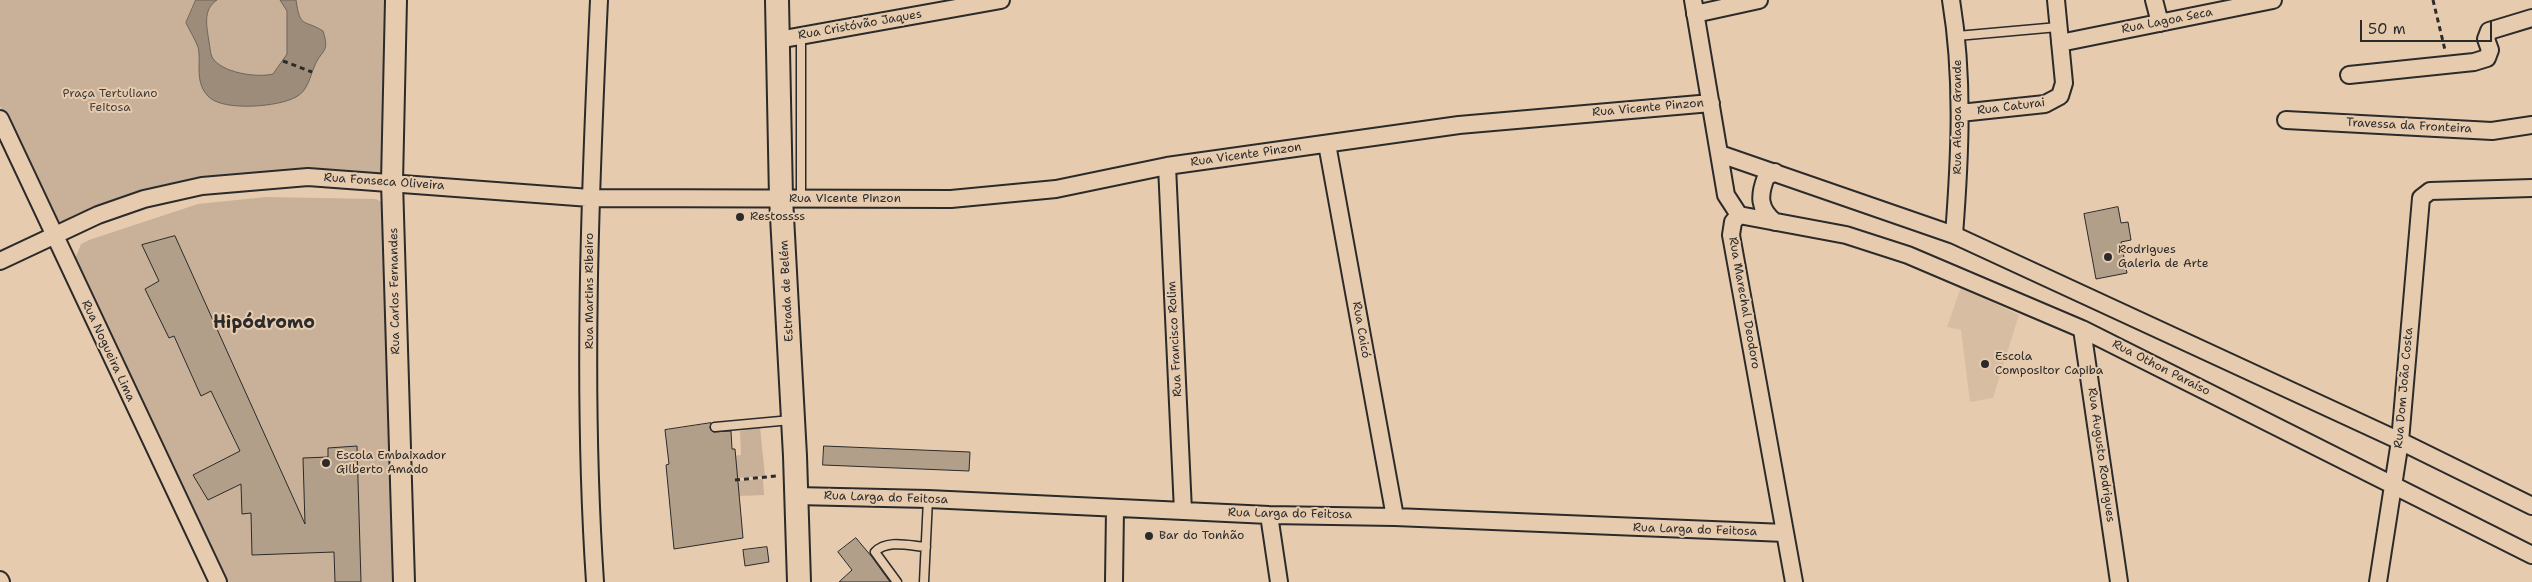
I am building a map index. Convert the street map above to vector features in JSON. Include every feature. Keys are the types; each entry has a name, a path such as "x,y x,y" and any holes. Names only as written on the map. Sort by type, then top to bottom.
{"main road":[{"name":"Estrada de Belém","path":"777,0 778,40 791,198 793,420 798,582"}],"street":[{"name":"Rua Carlos Fernandes","path":"396,0 392,182 404,582"},
{"name":"Rua Martins Ribeiro","path":"595,582 590,506 590,198 599,0"},
{"name":"Rua Cristóvão Jaques","path":"778,40 1001,0"},
{"path":"1739,215 1726,195 1694,7 1759,0"},
{"name":"Rua Alagoa Grande","path":"1951,0 1957,36 1960,113 1959,175 1954,235"},
{"path":"2056,0 2060,43"},
{"path":"2154,0 2160,23"},
{"name":"Rua Lagoa Seca","path":"2060,43 2273,0"},
{"path":"2350,75 2448,65 2487,58 2490,53 2486,39 2493,29 2532,18"},
{"name":"Rua Caturai","path":"1960,113 2045,104 2060,96 2064,82 2060,43"},
{"name":"Rua Vicente Pinzon","path":"791,198 961,199 1056,189 1167,166 1459,125 1711,103"},
{"name":"Rua Nogueira Lima","path":"0,119 218,582"},
{"name":"Travessa da Fronteira","path":"2286,120 2492,130 2532,126"},
{"name":"Rua Caicó","path":"1326,144 1395,517"},
{"path":"1720,154 1954,235 2400,441 2532,506"},
{"name":"Rua Francisco Rolim","path":"1167,166 1183,511"},
{"path":"1774,222 1763,209 1760,196 1766,178 1775,172"},
{"name":"Rua Fonseca Oliveira","path":"0,260 98,215 144,199 202,186 308,177 590,198 791,198"},
{"name":"Rua Dom João Costa","path":"2378,582 2400,441 2420,204 2424,195 2430,191 2532,188"},
{"name":"Rua Othon Paraíso","path":"1739,215 1846,235 1908,255 2082,329 2532,555"},
{"name":"Rua Marechal Deodoro","path":"1739,215 1733,222 1731,235 1794,582"},
{"name":"Rua Augusto Rodrigues","path":"2082,329 2119,582"},
{"name":"Rua Larga do Feitosa","path":"796,485 928,499 1115,509 1269,515 1395,517 1785,533"},
{"path":"1114,582 1115,509"},
{"path":"1269,515 1279,582"}],"lane":[{"path":"1957,36 2058,26"},
{"path":"791,198 801,36"},
{"path":"716,427 793,420"},
{"path":"924,582 928,499"},
{"path":"897,582 875,552 883,545 889,544 926,547"}],"path":[{"path":"2433,0 2448,65"},
{"path":"283,61 312,72"},
{"path":"735,480 796,485"}],"shaded area":[{"path":"196,0 217,0 212,4 207,14 207,31 212,57 223,67 240,73 266,75 273,74 287,54 287,11 280,0 296,0 301,19 323,31 326,43 303,91 296,97 288,100 252,106 228,105 210,98 205,92 200,79 198,47 186,23"},
{"name":"Escola Compositor Capiba","path":"1961,287 2019,315 1993,398 1970,402 1961,330 1947,327"}],"green space":[{"name":"Praça Tertuliano Feitosa","path":"0,0 390,0 383,171 379,175 244,178 64,224 55,219 48,208 0,106"},
{"path":"266,197 376,199 383,203 387,210 396,582 223,582 75,259 81,244 89,240 198,204"},
{"path":"760,427 765,476 736,478 733,456 741,455 740,431"},
{"path":"763,479 764,495 737,496 737,481"}],"building":[{"name":"Rodrigues Galeria de Arte","path":"2118,207 2121,223 2128,222 2131,240 2121,242 2127,273 2096,279 2084,214"},
{"path":"175,236 305,524 303,458 328,457 328,448 357,446 361,582 335,582 334,552 252,555 251,513 242,514 241,484 208,500 193,475 240,451 211,391 201,396 174,336 169,338 145,289 159,281 142,245"},
{"path":"711,423 710,428 713,432 731,431 732,449 735,449 743,538 674,549 666,465 669,464 665,430"},
{"path":"824,446 970,452 969,471 823,465"},
{"path":"856,538 890,582 839,582 852,570 838,552"},
{"path":"767,547 769,562 745,566 743,550"}],"place":[{"name":"Restossss","path":"740,217"},
{"name":"Rodrigues Galeria de Arte","path":"2108,257"},
{"name":"Escola Compositor Capiba","path":"1985,364"},
{"name":"Escola Embaixador Gilberto Amado","path":"326,463"},
{"name":"Bar do Tonhão","path":"1149,536"}],"district":[{"name":"Hipódromo","path":"264,323"}]}
